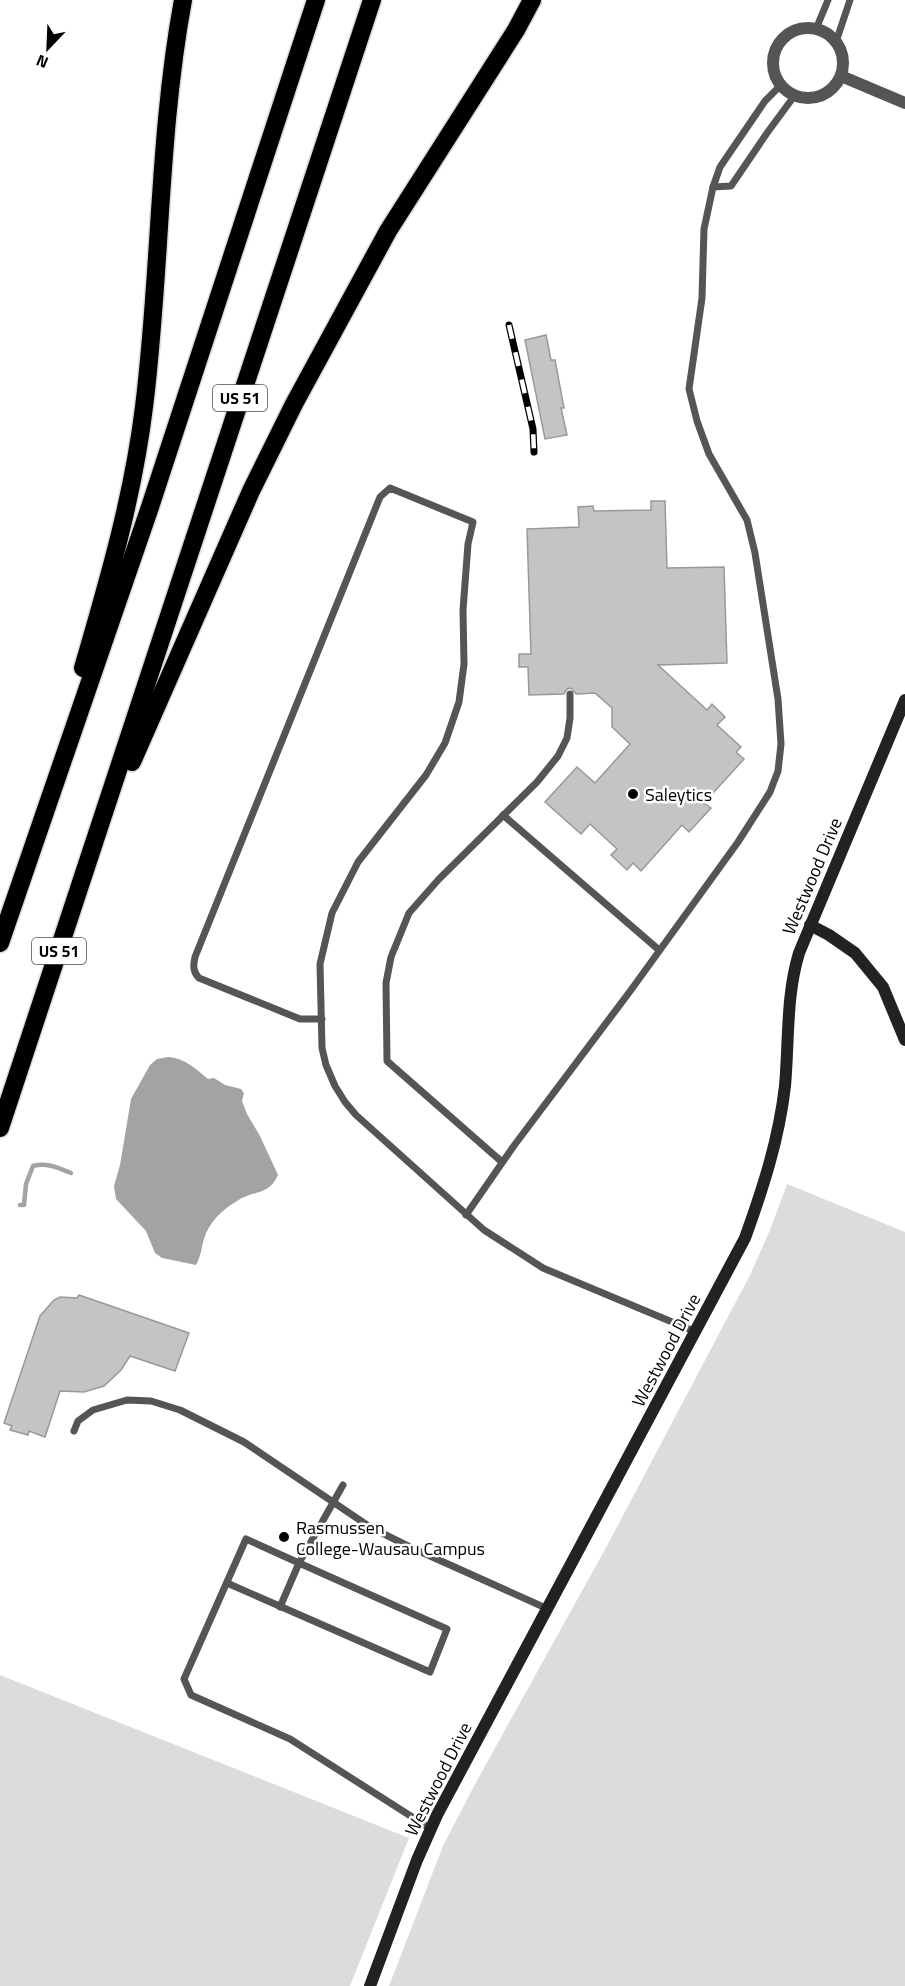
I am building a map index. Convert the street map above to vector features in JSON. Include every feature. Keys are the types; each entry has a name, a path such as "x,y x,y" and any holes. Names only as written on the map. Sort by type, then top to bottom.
{"highway":[{"path":"59,766 74,700 121,536 139,444 149,359 168,105 183,0"},
{"name":"US 51","path":"0,943 150,507 316,0"},
{"name":"US 51","path":"0,1128 372,0"},
{"path":"111,797 142,740 251,491 294,404 388,231 516,30 532,0"},
{"path":"516,30 539,0"}],"street":[{"path":"816,29 829,34 836,42 843,58 841,76 827,93 806,98 795,95 781,85 775,75 773,63 775,51 781,41 795,30 816,29"},
{"path":"841,76 905,103"},
{"name":"Westwood Drive","path":"370,1986 431,1829 745,1238 765,1180 782,1108 790,985 799,952 905,700"},
{"path":"810,925 829,935 855,954 883,987 905,1040"}],"lane":[{"path":"816,29 828,0"},
{"path":"836,42 850,0"},
{"path":"466,1215 502,1162 738,842 770,792 778,771 781,744 778,699 747,520 709,454 689,389 702,298 704,229 713,187 720,166 765,102 781,85"},
{"path":"713,187 731,186 795,95"},
{"path":"322,1019 300,1018 199,978 193,966 380,497 390,488 473,522 468,544 464,664 459,702 445,743 426,775 358,862 332,913 320,964 322,1019 322,1048 326,1065 345,1102 378,1137 483,1230 543,1268 696,1332"},
{"path":"502,1162 387,1061 386,984 392,957 409,913 439,879 537,782 558,756 567,738 570,694"},
{"path":"503,815 659,950"},
{"path":"74,1431 78,1421 93,1410 127,1400 151,1401 180,1410 244,1442 370,1527 548,1609"},
{"path":"280,1606 299,1563 343,1485"},
{"path":"227,1583 430,1672 447,1629 246,1539 184,1679 190,1695 290,1738 431,1829"}],"shaded area":[{"path":"168,1057 185,1062 208,1079 214,1078 225,1085 241,1089 244,1093 242,1101 247,1114 278,1175 265,1190 237,1201 217,1217 206,1233 196,1265 162,1258 155,1253 146,1231 116,1199 114,1186 120,1165 131,1099 150,1065 157,1059"},
{"path":"787,1184 905,1232 905,1986 389,1986 443,1846 608,1544 750,1275"},
{"path":"0,1675 409,1838 350,1986 0,1986"}],"building":[{"path":"546,335 551,360 555,360 567,435 545,439 525,340"},
{"path":"651,501 665,501 667,568 724,567 727,663 658,665 707,710 712,704 725,717 717,725 741,747 736,752 744,759 704,803 711,808 689,832 682,825 641,871 633,863 627,870 611,855 617,849 590,824 581,834 545,802 577,767 595,783 630,744 612,727 612,708 595,693 576,694 571,688 567,689 564,694 529,695 528,667 519,667 519,654 531,654 527,529 579,527 578,507 593,506 594,511 651,510"},
{"path":"79,1295 189,1333 175,1371 130,1356 121,1370 104,1386 84,1392 60,1391 45,1437 29,1431 28,1435 10,1430 12,1426 4,1423 40,1316 54,1300 60,1297 77,1298"}],"waterway":[{"path":"20,1205 24,1205 26,1184 33,1166 48,1165 71,1173"}],"railway":[{"path":"509,325 533,429 534,452"}],"place":[{"name":"Saleytics","path":"633,794"},
{"name":"Rasmussen College-Wausau Campus","path":"284,1537"}]}
